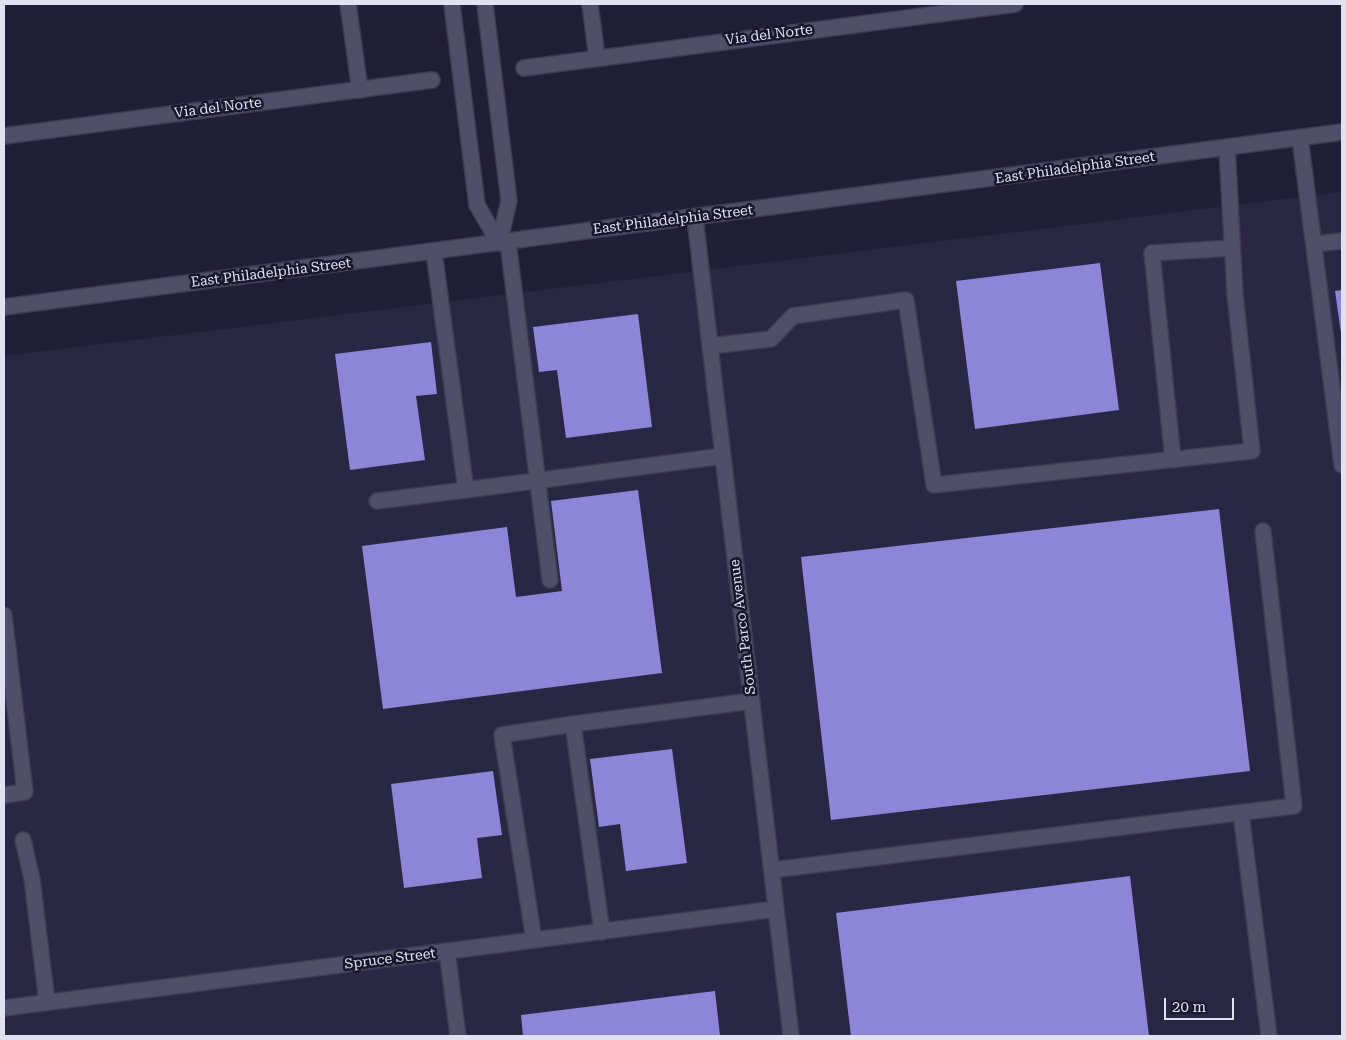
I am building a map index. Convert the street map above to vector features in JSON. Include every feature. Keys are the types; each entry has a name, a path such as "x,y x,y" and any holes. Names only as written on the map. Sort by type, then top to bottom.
{"street":[{"path":"348,4 360,90"},
{"path":"452,4 477,205 504,242"},
{"path":"485,4 509,201 504,242 539,480 550,580"},
{"path":"590,4 597,58"},
{"name":"Via del Norte","path":"524,68 1014,4"},
{"name":"Via del Norte","path":"4,136 432,80"},
{"name":"East Philadelphia Street","path":"4,307 1342,132"},
{"path":"1300,138 1342,465"},
{"path":"710,346 771,339 793,316 906,300 934,485 1252,451 1232,248 1227,148"},
{"name":"South Parco Avenue","path":"695,218 792,1036"},
{"path":"1314,244 1342,241"},
{"path":"1173,460 1152,253 1232,248"},
{"path":"434,252 466,490"},
{"path":"377,501 723,456"},
{"path":"772,870 1294,806 1263,532"},
{"path":"4,615 25,792 4,795"},
{"path":"534,940 502,736 573,724 752,701"},
{"path":"573,724 602,932"},
{"path":"1241,813 1269,1036"},
{"path":"22,840 32,879 47,1002"},
{"name":"Spruce Street","path":"4,1008 776,909"},
{"path":"447,951 458,1036"}],"shaded area":[{"path":"1342,192 1342,1036 4,1036 4,356"}],"building":[{"path":"1100,263 1119,410 975,429 956,281"},
{"path":"1342,290 1342,333 1341,333 1335,291"},
{"path":"638,314 652,427 566,438 557,370 539,372 533,327"},
{"path":"431,342 437,394 416,396 425,460 350,470 335,354"},
{"path":"638,490 662,673 383,709 362,546 507,527 516,597 562,591 551,501"},
{"path":"1219,509 1250,771 831,820 801,557"},
{"path":"672,749 687,863 626,871 620,824 599,827 590,759"},
{"path":"493,771 502,835 477,838 482,878 404,888 391,784"},
{"path":"1130,876 1149,1036 851,1036 836,913"},
{"path":"715,991 720,1036 523,1036 521,1015"}]}
